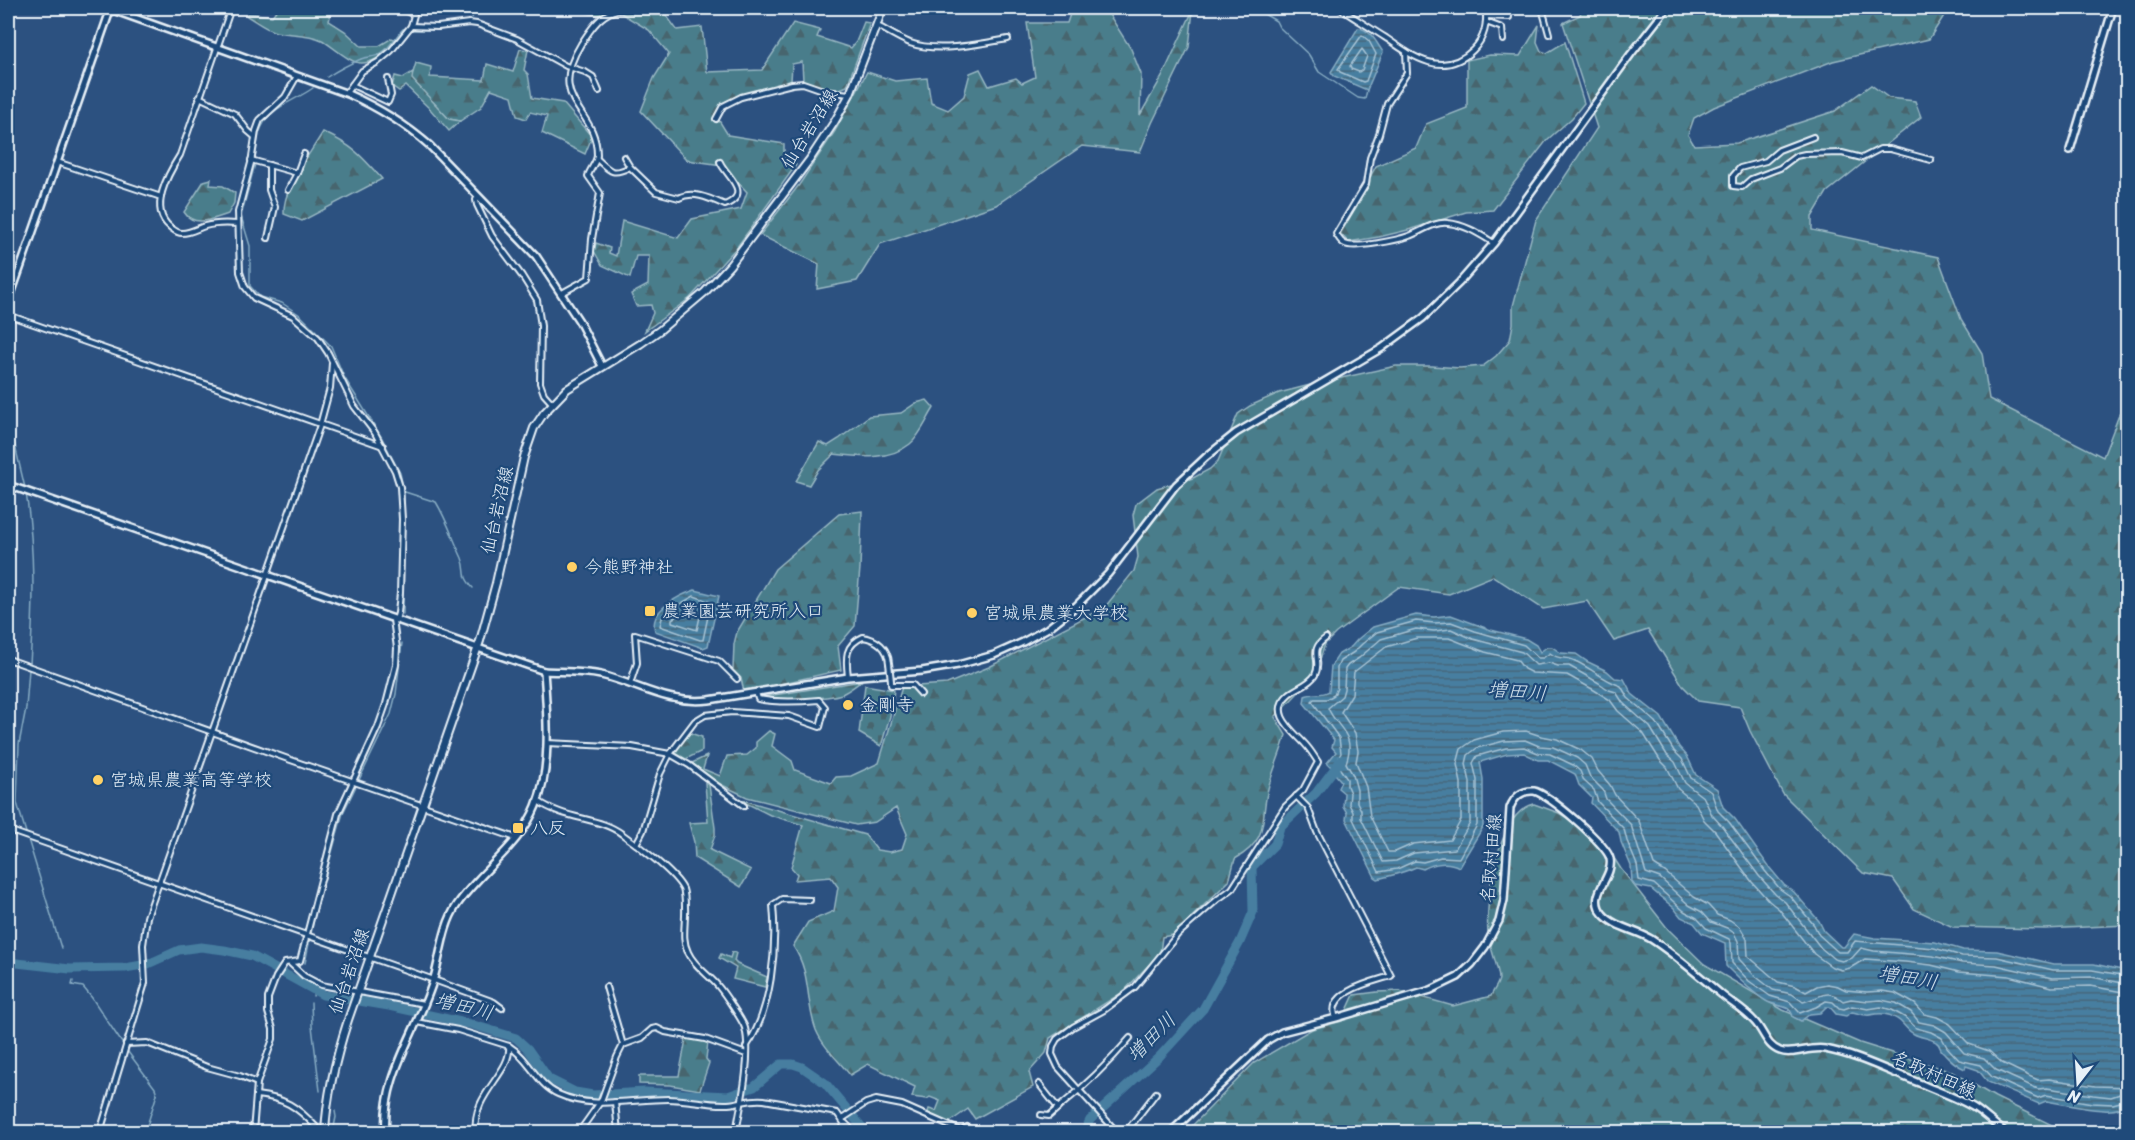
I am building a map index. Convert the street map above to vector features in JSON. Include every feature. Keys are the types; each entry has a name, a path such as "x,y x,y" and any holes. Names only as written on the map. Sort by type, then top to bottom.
{"main road":[{"name":"仙台岩沼線","path":"325,1132 334,1064 477,649 496,583 528,442 534,428 552,403 567,390 660,330 698,298 730,266 836,121 850,94 883,8"}],"street":[{"path":"8,303 109,8 346,93 384,111 410,129 429,145 536,256 562,293 602,366"},
{"path":"231,8 180,155 171,170 159,207 161,218 178,232 188,232 216,224 238,224"},
{"path":"346,93 362,71 391,51 411,26 414,15 400,8"},
{"path":"630,167 619,172 612,172 597,159 592,132 571,96 568,85 571,67 579,47 592,28 610,13 632,9 659,11 672,8"},
{"path":"1339,8 1406,52 1423,61 1436,64 1461,59 1477,46 1486,22 1486,8"},
{"path":"1542,8 1549,34"},
{"path":"8,485 544,671 599,675 664,697 689,701 709,700 848,676 922,671 958,665 994,655 1048,628 1076,606 1108,574 1176,485 1199,462 1236,433 1382,348 1405,332 1459,284 1494,243 1657,18 1667,8"},
{"path":"2070,150 2113,8"},
{"path":"1486,16 1509,17"},
{"path":"411,26 438,27 469,22 477,24 517,39 594,77 599,91"},
{"path":"1486,22 1502,28 1503,40"},
{"path":"876,25 909,43 924,46 972,45 1008,39"},
{"path":"1406,52 1407,73 1387,104 1370,158 1365,184 1336,234 1348,245 1395,240 1432,225 1448,223 1473,229 1494,243"},
{"path":"253,1132 257,1083 273,1039 267,1006 276,977 287,963 300,961 338,814 356,782 386,704 398,648 393,631 394,620 399,613 401,500 395,471 383,446 354,406 318,338 293,316 259,302 248,291 240,272 238,212 255,137 260,120 285,97 297,76"},
{"path":"384,111 391,95 388,79"},
{"path":"716,119 723,106 741,96 798,83 826,91 850,94"},
{"path":"352,85 388,102"},
{"path":"199,97 230,110 255,137"},
{"path":"1813,137 1779,150 1766,161 1740,168 1735,172 1732,184 1742,187 1751,179 1780,168 1796,156 1805,154 1842,153 1862,158 1880,149 1890,149 1931,159"},
{"path":"288,190 304,154"},
{"path":"624,157 630,167 656,192 679,198 694,195 715,200 724,205 734,198 737,188 736,182 722,168 720,162"},
{"path":"562,293 589,278 592,239 600,193 588,174 597,159"},
{"path":"251,160 297,173"},
{"path":"57,162 161,198"},
{"path":"268,238 275,207 269,190 269,165"},
{"path":"479,196 476,200 477,205 492,236 537,300 542,326 540,383 544,394 552,403"},
{"path":"8,315 383,446"},
{"path":"100,1132 145,983 144,932 320,425 332,376 332,363"},
{"path":"629,685 637,663 635,634 719,662 737,679"},
{"path":"848,676 847,651 852,644 863,638 875,640 887,652 891,685 913,685 921,694"},
{"path":"1117,1132 1055,1062 1052,1054 1054,1042 1072,1027 1104,1010 1135,987 1178,934 1218,898 1232,890 1276,819 1307,784 1318,762 1306,745 1286,726 1282,719 1281,706 1286,697 1314,675 1317,668 1316,649 1319,643 1326,638"},
{"path":"8,659 516,838"},
{"path":"386,1132 386,1111 392,1082 434,980 450,917 455,907 516,838 531,817 538,801 544,778 546,743 544,671"},
{"path":"636,844 643,831 660,774 670,754 695,721 705,716 732,712 789,716 820,727 825,707 819,700 769,701 758,699 756,692"},
{"path":"546,743 633,747 670,754 744,806"},
{"name":"名取村田線","path":"1171,1132 1268,1040 1282,1032 1431,990 1458,976 1472,964 1485,947 1499,921 1504,900 1512,802 1521,793 1537,792 1544,794 1600,842 1610,858 1610,870 1598,894 1598,904 1602,913 1649,938 1666,950 1755,1022 1771,1047 1789,1053 1813,1048 1827,1049 1874,1064 1976,1109 2005,1132"},
{"path":"1296,796 1308,808 1317,832 1391,976 1342,994 1336,1001 1334,1012 1336,1018"},
{"path":"538,801 564,815 605,825 619,831 677,880 682,889 686,909 684,937 689,954 720,988 745,1026 744,1084 736,1132"},
{"path":"8,832 370,957 495,1002 502,1008"},
{"path":"746,1047 755,1034 766,1006 775,940 773,905 782,899 810,900"},
{"path":"287,963 321,985 424,1005"},
{"path":"579,1132 600,1103 623,1045 606,987"},
{"path":"417,1021 458,1030 508,1046 522,1056 552,1091 573,1099 600,1103 671,1099 716,1104 754,1098 837,1113 854,1132"},
{"path":"623,1045 642,1038 651,1029 657,1028 665,1032 705,1039 746,1054"},
{"path":"1041,1115 1049,1116 1118,1053 1130,1038"},
{"path":"125,1046 147,1043 207,1067 257,1083"},
{"path":"476,1132 475,1121 482,1098 507,1060 508,1046"},
{"path":"1039,1084 1058,1108"},
{"path":"1126,1132 1156,1093"},
{"path":"256,1095 273,1097 291,1104 316,1127 316,1132"},
{"path":"842,1132 844,1120 872,1100 895,1103 961,1131 967,1127"},
{"path":"615,1102 618,1132"}],"green space":[{"path":"278,8 299,8 331,13 329,21 345,31 361,46 379,46 392,38 397,40 377,58 358,63 322,40 305,35 276,32 247,16 247,13 272,16"},
{"path":"564,8 661,8 677,30 702,27 707,72 762,70 793,23 820,30 817,37 851,48 864,22 870,23 847,86 835,90 819,88 803,80 802,62 792,64 791,81 740,96 715,114 728,135 784,144 784,158 796,165 737,247 690,298 645,331 653,313 651,305 636,306 631,294 648,285 649,256 636,256 630,278 602,265 594,251 596,243 610,248 609,253 616,256 622,221 678,238 692,219 741,209 747,192 722,165 687,160 641,111 654,78 669,54 649,30 619,12 606,17"},
{"path":"1072,8 1105,8 1131,49 1141,74 1140,115 1162,77 1193,10 1189,47 1140,152 1082,146 996,205 880,244 857,281 817,289 819,264 760,235 799,185 835,131 867,72 895,81 927,78 931,103 948,110 964,96 970,73 980,69 989,86 1016,78 1022,83 1035,77 1027,23 1067,23"},
{"path":"1582,8 1949,8 1929,39 1833,61 1714,107 1694,118 1688,135 1694,145 1737,143 1835,111 1871,85 1889,98 1915,101 1921,117 1827,192 1812,217 1812,230 1938,257 1961,319 1982,353 1989,399 2103,457 2127,394 2127,925 2045,929 1953,927 1914,909 1893,879 1863,873 1783,794 1740,707 1698,701 1683,686 1648,630 1614,641 1587,601 1543,609 1493,576 1449,594 1399,587 1336,633 1325,644 1315,675 1275,717 1286,735 1269,785 1262,826 1255,843 1235,859 1229,881 1173,935 1162,937 1160,953 1123,992 1050,1038 1046,1053 1029,1072 1033,1087 975,1119 968,1109 947,1124 927,1115 929,1109 936,1111 940,1101 930,1097 927,1099 912,1097 915,1087 868,1064 850,1075 827,1048 816,1030 810,1009 806,977 793,946 808,922 834,911 838,887 831,877 795,880 797,874 791,867 803,825 770,815 736,798 865,835 877,850 890,852 902,849 907,834 896,808 875,822 856,825 747,797 716,782 692,763 707,756 703,769 720,776 727,756 747,755 756,748 756,742 769,731 775,734 772,746 792,761 795,770 831,783 836,777 851,776 879,763 902,687 947,684 989,667 1105,607 1134,571 1138,557 1133,515 1136,504 1157,488 1193,478 1210,469 1218,461 1238,414 1250,406 1279,393 1396,366 1460,368 1483,366 1496,356 1510,340 1513,306 1536,220 1597,128 1563,23 1580,15"},
{"path":"1539,25 1537,42 1541,51 1547,53 1565,42 1584,103 1572,118 1547,140 1493,210 1466,212 1408,230 1348,242 1340,233 1376,166 1416,148 1426,124 1467,108 1467,60 1490,55 1520,56"},
{"path":"520,49 528,50 524,70 528,74 532,98 563,103 592,137 585,154 542,133 547,116 530,112 526,119 517,116 512,96 491,89 481,107 460,121 449,119 411,79 416,63 431,67 430,77 484,80 487,64 513,72"},
{"path":"413,72 412,79 449,119 460,121 449,131 406,86 399,91 392,86 395,76 403,78"},
{"path":"323,132 356,151 382,179 302,221 284,214 287,194"},
{"path":"211,179 210,185 223,186 235,193 234,203 228,214 204,221 193,220 184,212 204,181"},
{"path":"927,400 934,408 917,437 902,449 873,456 834,454 818,470 809,485 796,481 819,442 828,446 869,416 901,413 916,403"},
{"path":"862,511 855,626 838,646 841,670 744,692 741,678 733,670 737,632 775,569 839,514"},
{"path":"862,681 845,693 835,696 761,697"},
{"path":"865,685 894,690 890,716 881,746 859,733"},
{"path":"690,733 702,737 702,751 686,759 677,754 676,749"},
{"path":"705,783 709,785 715,828 710,850 751,870 741,887 695,858 689,823 708,822"},
{"path":"1534,804 1559,813 1589,831 1605,844 1621,869 1668,929 1704,964 1783,1010 1860,1043 1952,1072 1995,1097 2066,1132 1186,1132 1254,1063 1312,1029 1342,1021 1354,995 1400,991 1453,1006 1491,996 1499,979 1489,938 1491,880 1502,840 1511,823 1521,811"},
{"path":"732,952 736,953 734,961 737,964 767,977 765,987 733,979 736,968 719,958 721,954 730,958"},
{"path":"686,1039 708,1042 706,1059 709,1063 700,1090 670,1085 639,1084 639,1076 679,1076"}],"water":[{"path":"1358,28 1367,31 1383,52 1367,90 1334,76 1331,72"},
{"path":"695,590 719,596 708,646 703,648 655,631 654,623 661,610 673,600"},
{"path":"1416,615 1434,617 1451,615 1491,630 1526,639 1536,645 1540,652 1547,647 1552,647 1561,653 1576,654 1615,678 1624,679 1632,694 1661,717 1687,756 1696,775 1717,789 1723,807 1735,819 1769,867 1819,921 1824,931 1841,947 1844,947 1854,934 1875,938 1935,942 1963,950 1997,951 2054,964 2094,964 2127,971 2127,1111 2119,1108 2105,1110 2046,1101 2039,1104 1988,1082 1978,1070 1958,1066 1942,1051 1939,1044 1909,1031 1894,1017 1852,1012 1846,1016 1836,1014 1830,1007 1826,1007 1820,1013 1810,1014 1801,1021 1793,1017 1786,1008 1766,1001 1726,966 1725,943 1702,933 1694,923 1681,917 1674,908 1651,889 1635,886 1632,882 1631,866 1619,832 1591,803 1592,798 1579,785 1575,774 1548,760 1538,760 1524,753 1507,754 1480,762 1483,779 1483,827 1459,867 1450,864 1432,865 1423,869 1416,867 1378,879 1375,877 1346,819 1347,813 1343,806 1344,793 1338,788 1341,781 1327,763 1336,752 1332,747 1334,740 1304,703 1305,696 1329,691 1331,666 1339,654 1351,647 1373,627"}],"waterway":[{"path":"472,18 476,8"},
{"path":"1254,8 1276,21 1279,27 1309,55 1319,72 1358,98 1365,99 1367,90"},
{"path":"412,30 438,30 462,26"},
{"path":"327,77 357,61 384,52 403,29 407,28"},
{"path":"255,158 259,134 268,118 281,106 313,88"},
{"path":"255,164 241,216 250,246 250,286 260,297 282,303 300,315 331,346 344,377 382,438 400,473 404,492 404,517"},
{"path":"8,416 25,488"},
{"path":"405,492 436,502 464,563 465,576 473,588"},
{"path":"26,493 33,578 30,664"},
{"path":"403,614 404,522"},
{"path":"305,963 316,909 343,813 391,714 396,694 402,643"},
{"path":"29,669 26,708 19,744 17,803 61,948"},
{"name":"増田川","path":"1084,1132 1090,1120 1159,1057 1203,1009 1240,942 1253,912 1252,867 1275,844 1280,827 1316,793 1341,760"},
{"name":"増田川","path":"8,962 70,969 125,968 148,964 179,950 201,947 224,950 252,956 323,995 389,1006 470,1024 516,1038 528,1049 549,1079 575,1092 593,1095 645,1092 728,1096 754,1087 781,1064 793,1064 802,1067 825,1083 866,1132"},
{"path":"73,981 72,985 83,987 92,998 155,1088 157,1094 145,1132"},
{"name":"増田川","path":"313,996 314,991"},
{"path":"311,1003 320,1091"},
{"path":"333,1132 335,1111"}],"place":[{"name":"今熊野神社","path":"572,567"},
{"name":"農業園芸研究所入口","path":"650,611"},
{"name":"宮城県農業大学校","path":"972,613"},
{"name":"金剛寺","path":"848,705"},
{"name":"宮城県農業高等学校","path":"98,780"},
{"name":"八反","path":"518,828"}]}
